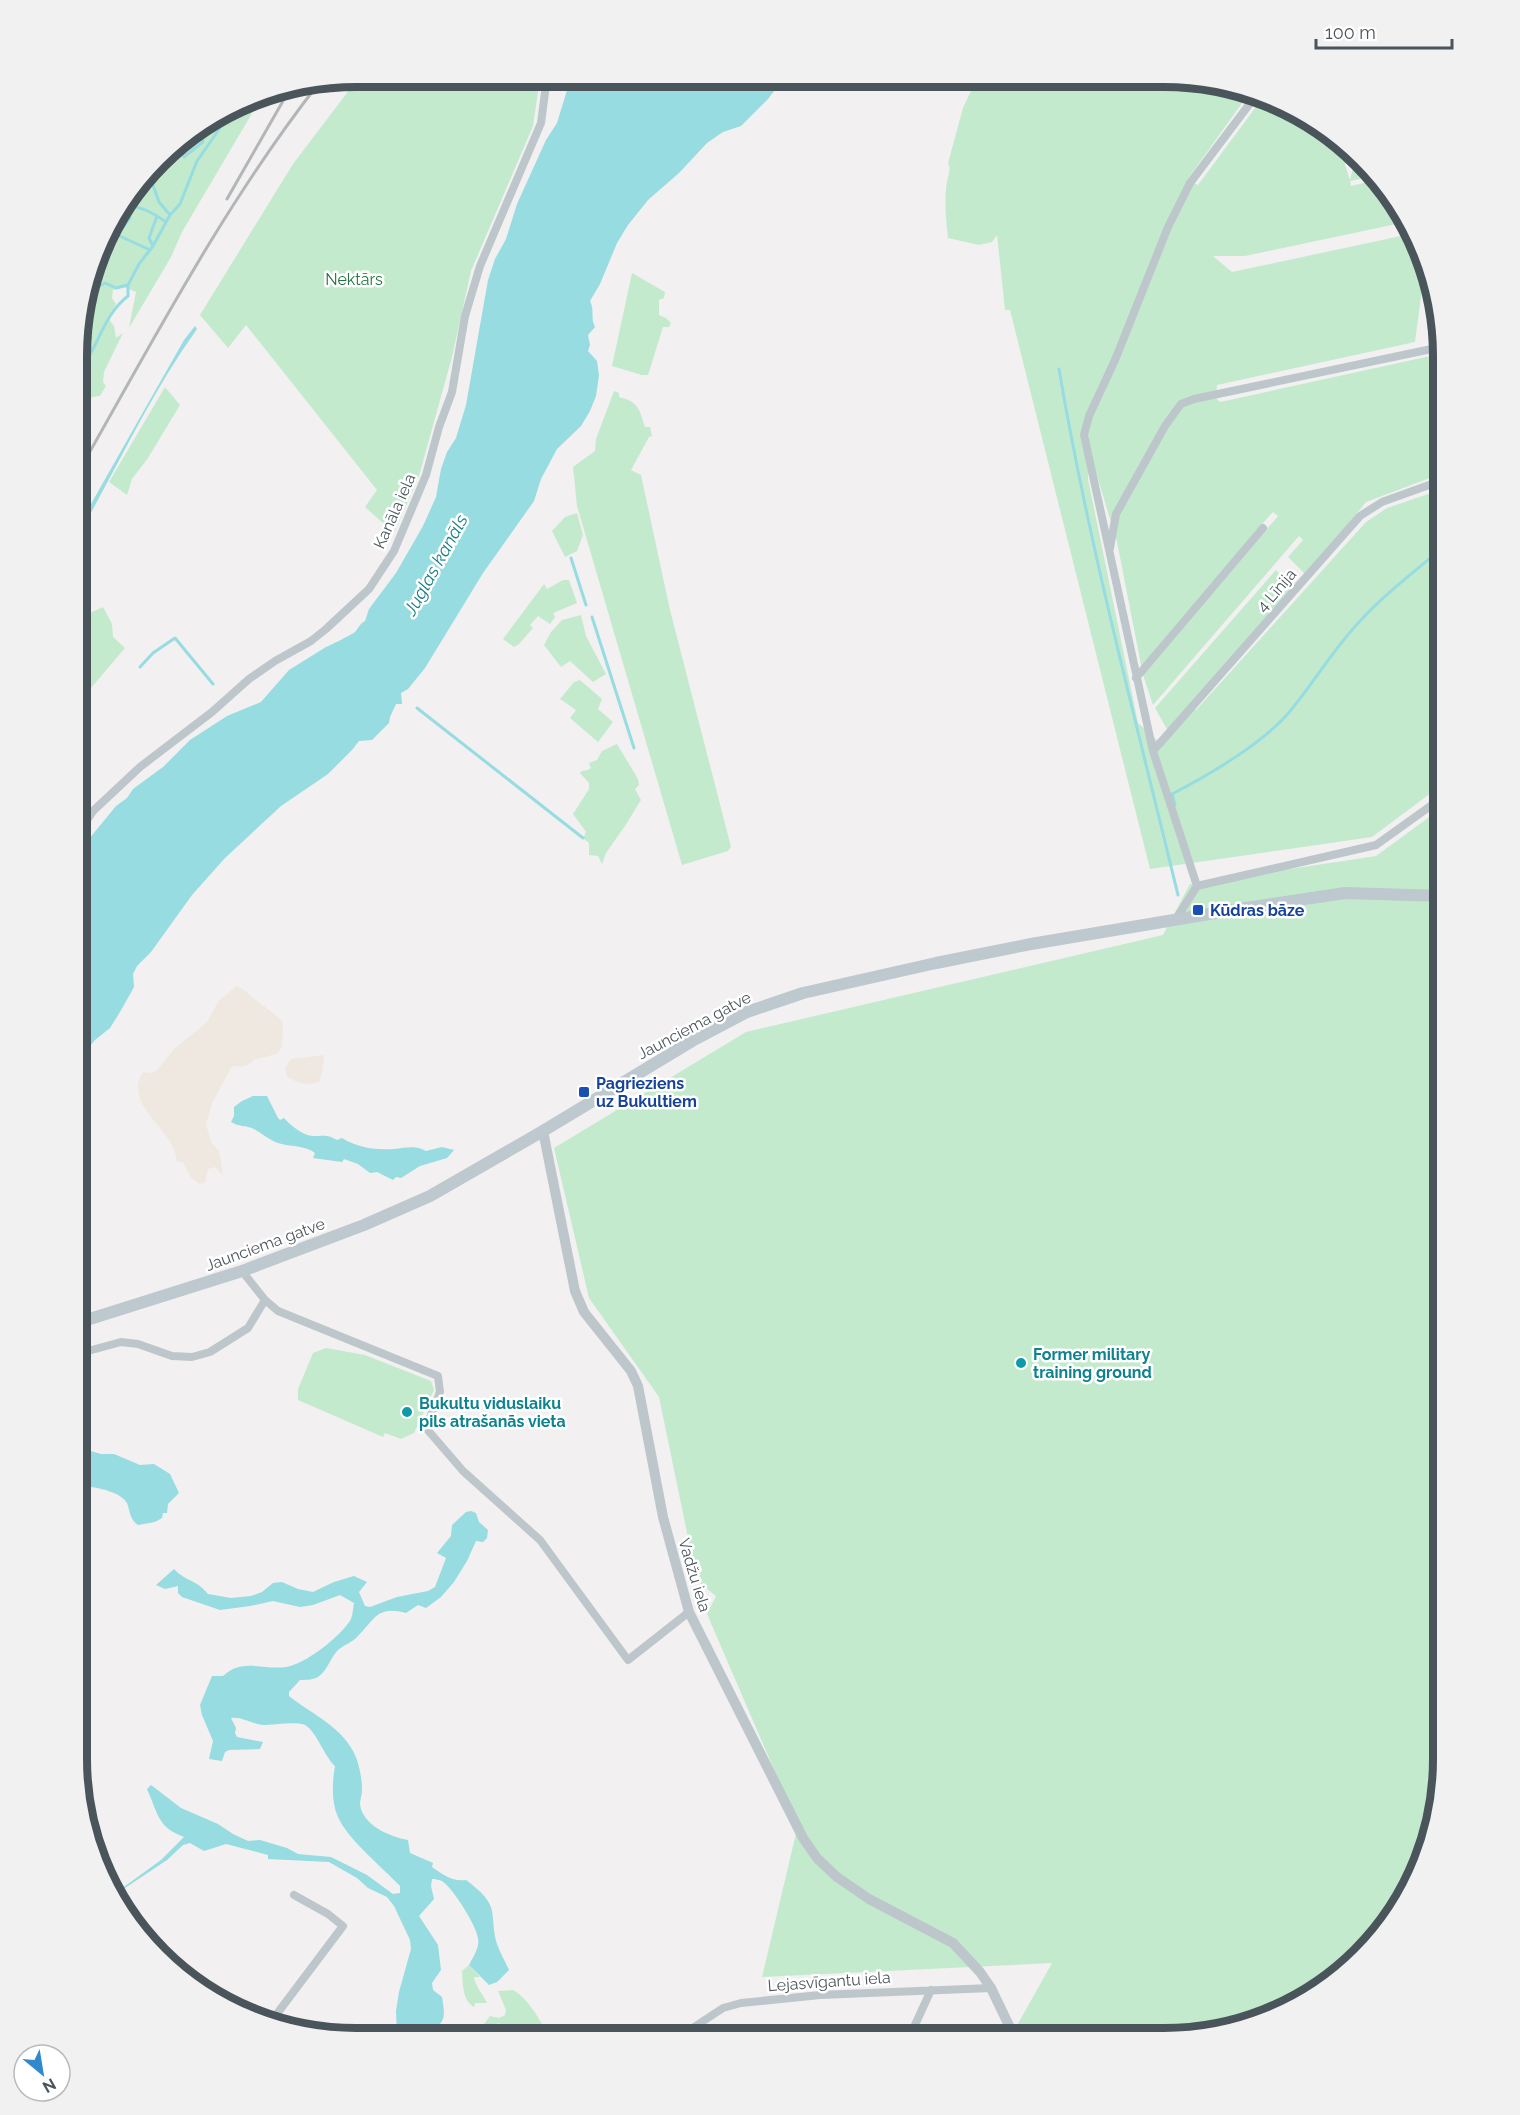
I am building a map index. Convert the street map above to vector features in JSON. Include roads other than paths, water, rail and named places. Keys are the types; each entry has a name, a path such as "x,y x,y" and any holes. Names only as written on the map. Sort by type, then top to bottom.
{"main road":[{"name":"Jaunciema gatve","path":"87,1320 242,1271 364,1225 430,1196 692,1041 747,1012 803,993 957,958 1176,919 1345,893 1433,896"}],"street":[{"name":"Kanāla iela","path":"87,820 93,811 140,766 213,712 249,679 311,641 326,629 369,590 394,551 426,475 439,427 452,392 465,316 480,266 541,123 546,87"},
{"path":"1197,886 1153,751 1084,435 1089,416 1115,360 1168,227 1190,183 1251,101"},
{"path":"1110,551 1116,514 1165,426 1181,404 1194,399 1433,349"},
{"name":"4 Līnija","path":"1153,751 1360,516 1382,502 1433,484"},
{"path":"1136,678 1263,528"},
{"path":"1176,919 1197,886 1376,845 1433,804"},
{"name":"Vadžu iela","path":"543,1131 575,1291 584,1312 631,1371 638,1386 663,1517 688,1612 785,1806 817,1858 837,1877 869,1899 953,1942 991,1988 1010,2028"},
{"path":"242,1271 264,1300 278,1311 438,1376 440,1392 426,1428 430,1434 463,1471 540,1540 628,1660 671,1623 688,1612"},
{"path":"87,1351 121,1342 138,1344 172,1356 192,1357 210,1352 248,1328 264,1300"},
{"path":"276,2016 343,1926 328,1914 294,1895"},
{"name":"Lejasvīgantu iela","path":"693,2028 723,2008 741,2003 820,1995 991,1988"},
{"path":"914,2028 931,1990"}],"water":[{"name":"Juglas kanāls","path":"568,87 777,87 741,126 723,132 707,143 679,173 648,200 617,243 600,284 590,301 595,327 588,335 590,345 588,351 597,361 599,375 596,396 590,411 581,426 557,449 541,479 534,501 483,573 425,668 408,689 401,693 402,704 396,704 389,723 372,740 359,741 328,774 281,806 225,858 192,895 151,952 137,966 133,974 134,987 120,1012 110,1028 87,1049 87,841 133,789 163,767 190,740 227,716 261,702 289,670 355,632 365,621 369,609 396,573 423,526 436,497 441,469 447,452 456,438 466,405 488,280 495,259 506,239 517,204 546,140 557,123"},
{"path":"195,326 197,329 165,378 87,519 87,511 184,340"},
{"path":"253,1096 267,1096 280,1120 284,1118 297,1130 309,1136 328,1136 337,1140 342,1138 373,1149 414,1147 426,1151 442,1147 454,1150 447,1158 420,1166 401,1178 396,1177 393,1180 377,1172 370,1173 358,1164 344,1159 342,1162 313,1158 315,1153 311,1150 278,1143 254,1129 231,1122 234,1107"},
{"path":"87,1450 101,1454 114,1454 140,1465 154,1464 170,1474 179,1493 168,1504 167,1513 163,1513 162,1518 155,1522 138,1525 121,1496 91,1487 87,1492"},
{"path":"466,1512 476,1513 479,1522 488,1530 487,1538 483,1542 476,1541 454,1582 441,1597 426,1608 418,1605 406,1613 388,1611 377,1616 356,1638 337,1651 318,1677 300,1680 289,1692 289,1696 337,1731 353,1750 360,1773 362,1790 360,1804 371,1824 385,1833 408,1840 410,1853 433,1863 432,1867 452,1879 466,1880 482,1893 491,1906 496,1940 509,1970 497,1982 489,1985 469,1965 478,1942 469,1916 447,1885 442,1881 432,1879 434,1899 419,1916 438,1945 441,1970 432,1983 433,1990 442,1997 444,2016 435,2028 397,2028 396,2011 411,1949 410,1940 394,1906 387,1897 368,1888 357,1878 329,1862 268,1859 268,1855 226,1844 204,1851 190,1843 183,1845 167,1860 121,1889 161,1860 184,1837 163,1824 147,1789 151,1785 181,1808 218,1824 248,1841 260,1840 287,1848 298,1854 331,1857 367,1875 393,1894 400,1893 400,1886 359,1846 340,1821 333,1794 335,1766 309,1728 302,1724 263,1725 231,1718 237,1737 263,1742 260,1749 229,1750 225,1752 222,1761 209,1759 213,1741 200,1705 212,1676 223,1676 238,1667 278,1668 303,1661 330,1642 345,1627 351,1619 354,1603 340,1595 313,1605 300,1607 273,1601 220,1610 182,1597 178,1593 178,1586 165,1589 156,1585 174,1569 208,1594 231,1598 251,1596 262,1592 273,1583 282,1582 313,1592 354,1576 367,1582 359,1592 365,1606 370,1607 435,1587 446,1558 437,1553 451,1536 452,1525"}],"waterway":[{"path":"87,361 112,313 128,296 128,285 139,264 153,246 170,215 180,204 197,161 224,122"},
{"path":"184,157 203,142 202,136"},
{"path":"152,182 159,202 170,215"},
{"path":"132,207 148,211 166,222"},
{"path":"114,239 130,218 128,214"},
{"path":"153,246 149,238 157,216"},
{"path":"116,234 150,250"},
{"path":"96,288 105,283 116,288 128,285"},
{"path":"1059,369 1084,501 1178,895"},
{"path":"1175,805 1172,794 1236,757 1280,722 1370,610 1433,555"},
{"path":"571,558 586,605"},
{"path":"592,617 634,748"},
{"path":"140,667 153,653 175,638 213,684"},
{"path":"417,708 583,838"}],"railway":[{"path":"87,457 192,272 252,176 314,90"},
{"path":"227,199 286,96"}],"place":[{"name":"Kūdras bāze","path":"1198,910"},
{"name":"Pagrieziens uz Bukultiem","path":"584,1092"},
{"name":"Former military training ground","path":"1021,1363"},
{"name":"Bukultu viduslaiku pils atrašanās vieta","path":"407,1412"}],"park label":[{"name":"Nektārs","path":"354,279"}]}
